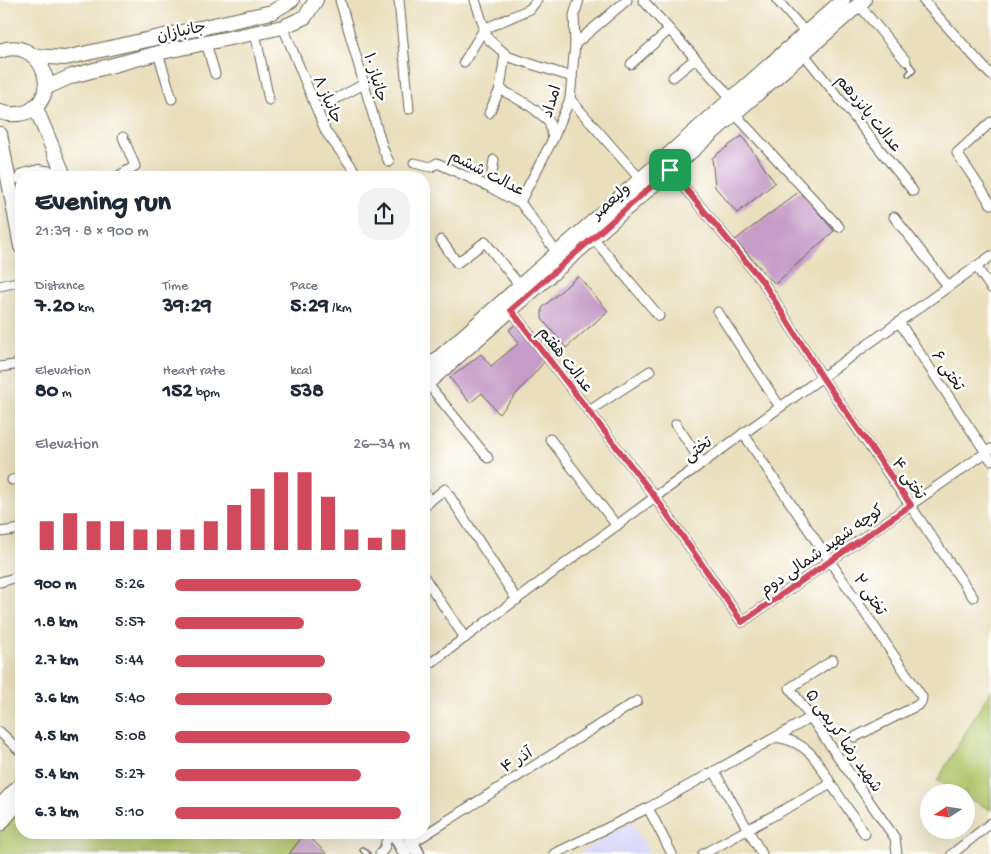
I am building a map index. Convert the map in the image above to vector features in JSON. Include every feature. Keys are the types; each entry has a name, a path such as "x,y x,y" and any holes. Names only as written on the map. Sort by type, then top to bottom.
{"main road":[{"name":"جانبازان","path":"2,50 20,49 34,56 65,58 272,12 292,0"},
{"name":"جانبازان","path":"45,88 72,76 158,53 283,27 305,17 317,0"},
{"name":"ولیعصر","path":"430,376 511,310 670,170 806,33 843,0"},
{"name":"ولیعصر","path":"430,375 520,286 640,179 803,53 861,2"},
{"path":"107,49 111,66"},
{"path":"0,112 17,114 28,111 40,100 46,81 43,69 34,56"},
{"path":"35,106 62,171"},
{"path":"0,134 3,167 15,214"},
{"path":"12,198 15,192"},
{"path":"0,806 15,790"},
{"path":"0,824 15,806"},
{"path":"397,839 405,854"}],"street":[{"name":"۱۰ جانباز","path":"340,0 383,149 389,162"},
{"path":"399,0 409,109"},
{"path":"475,0 488,39 507,56 572,77"},
{"path":"464,62 484,30 530,9 538,0"},
{"name":"امداد","path":"520,202 553,139 570,99 575,44 574,15 579,0"},
{"path":"575,44 627,0"},
{"path":"643,0 839,227"},
{"path":"777,0 806,33"},
{"path":"923,0 991,75"},
{"path":"861,2 906,61"},
{"name":"جانباز ۸","path":"283,27 326,132 354,171"},
{"path":"631,64 669,30"},
{"path":"255,33 269,100"},
{"path":"206,43 214,74"},
{"path":"158,53 172,99"},
{"name":"عدالت پانزدهم","path":"803,53 913,191"},
{"path":"489,113 500,89 507,56"},
{"path":"674,77 695,58"},
{"path":"317,109 364,84"},
{"path":"500,89 530,106 550,121 553,139"},
{"path":"570,99 640,179"},
{"path":"990,203 957,153 991,122"},
{"path":"123,137 135,166 127,171"},
{"path":"490,187 494,160"},
{"name":"عدالت ششم","path":"414,163 431,167 437,163 490,187 512,200 520,202 557,253"},
{"name":"تختی ۴","path":"670,170 763,282 822,377 974,597"},
{"path":"894,217 948,286"},
{"path":"593,238 659,316"},
{"path":"441,240 457,263 484,242 520,286"},
{"name":"تختی","path":"430,664 655,497 991,256"},
{"path":"976,266 991,288"},
{"path":"0,286 15,282"},
{"name":"عدالت هفتم","path":"511,310 655,497 742,622"},
{"path":"718,312 780,407"},
{"name":"تختی ۶","path":"898,322 989,454"},
{"path":"0,367 15,365"},
{"path":"590,411 650,371"},
{"path":"430,386 488,458"},
{"path":"676,424 702,463"},
{"name":"تختی ۲","path":"744,433 922,697 918,705 855,737"},
{"path":"550,439 617,526"},
{"name":"کوچه شهید شمالی دوم","path":"742,622 911,505 989,454"},
{"path":"430,502 445,490 517,600"},
{"path":"0,532 15,530"},
{"path":"0,582 15,578"},
{"path":"430,587 464,638"},
{"name":"شهید رضا کریمی ۵","path":"832,660 790,688 896,838 898,854"},
{"name":"آذر ۴","path":"430,832 637,701"},
{"path":"554,854 648,808 810,718"},
{"path":"0,732 15,746"},
{"path":"776,737 785,738 801,746 817,759 831,784 865,834"},
{"path":"714,771 762,854"},
{"path":"703,854 831,784"},
{"path":"648,808 672,854"},
{"path":"952,854 991,823"},
{"path":"380,854 384,849 387,839"}],"lane":[{"path":"906,61 913,70 909,74"},
{"path":"363,850 367,854"}],"shaded area":[{"path":"632,821 650,854 578,854"}],"green space":[{"path":"991,689 991,810 975,802 975,784 943,784 937,781"},
{"path":"15,815 15,839 311,839 327,854 0,854 0,831"}],"building":[{"path":"742,136 775,183 737,213 715,187 712,158"},
{"path":"800,191 834,231 775,284 735,240"},
{"path":"578,276 608,311 566,348 542,319 542,308"},
{"path":"517,323 546,360 499,414 482,393 470,403 450,378 481,354 491,366 519,343 509,330"},
{"path":"300,839 311,839 327,854 289,854"}],"route":[{"path":"670,170 763,282 822,377 911,505 742,622 655,497 511,310 670,170"}]}
